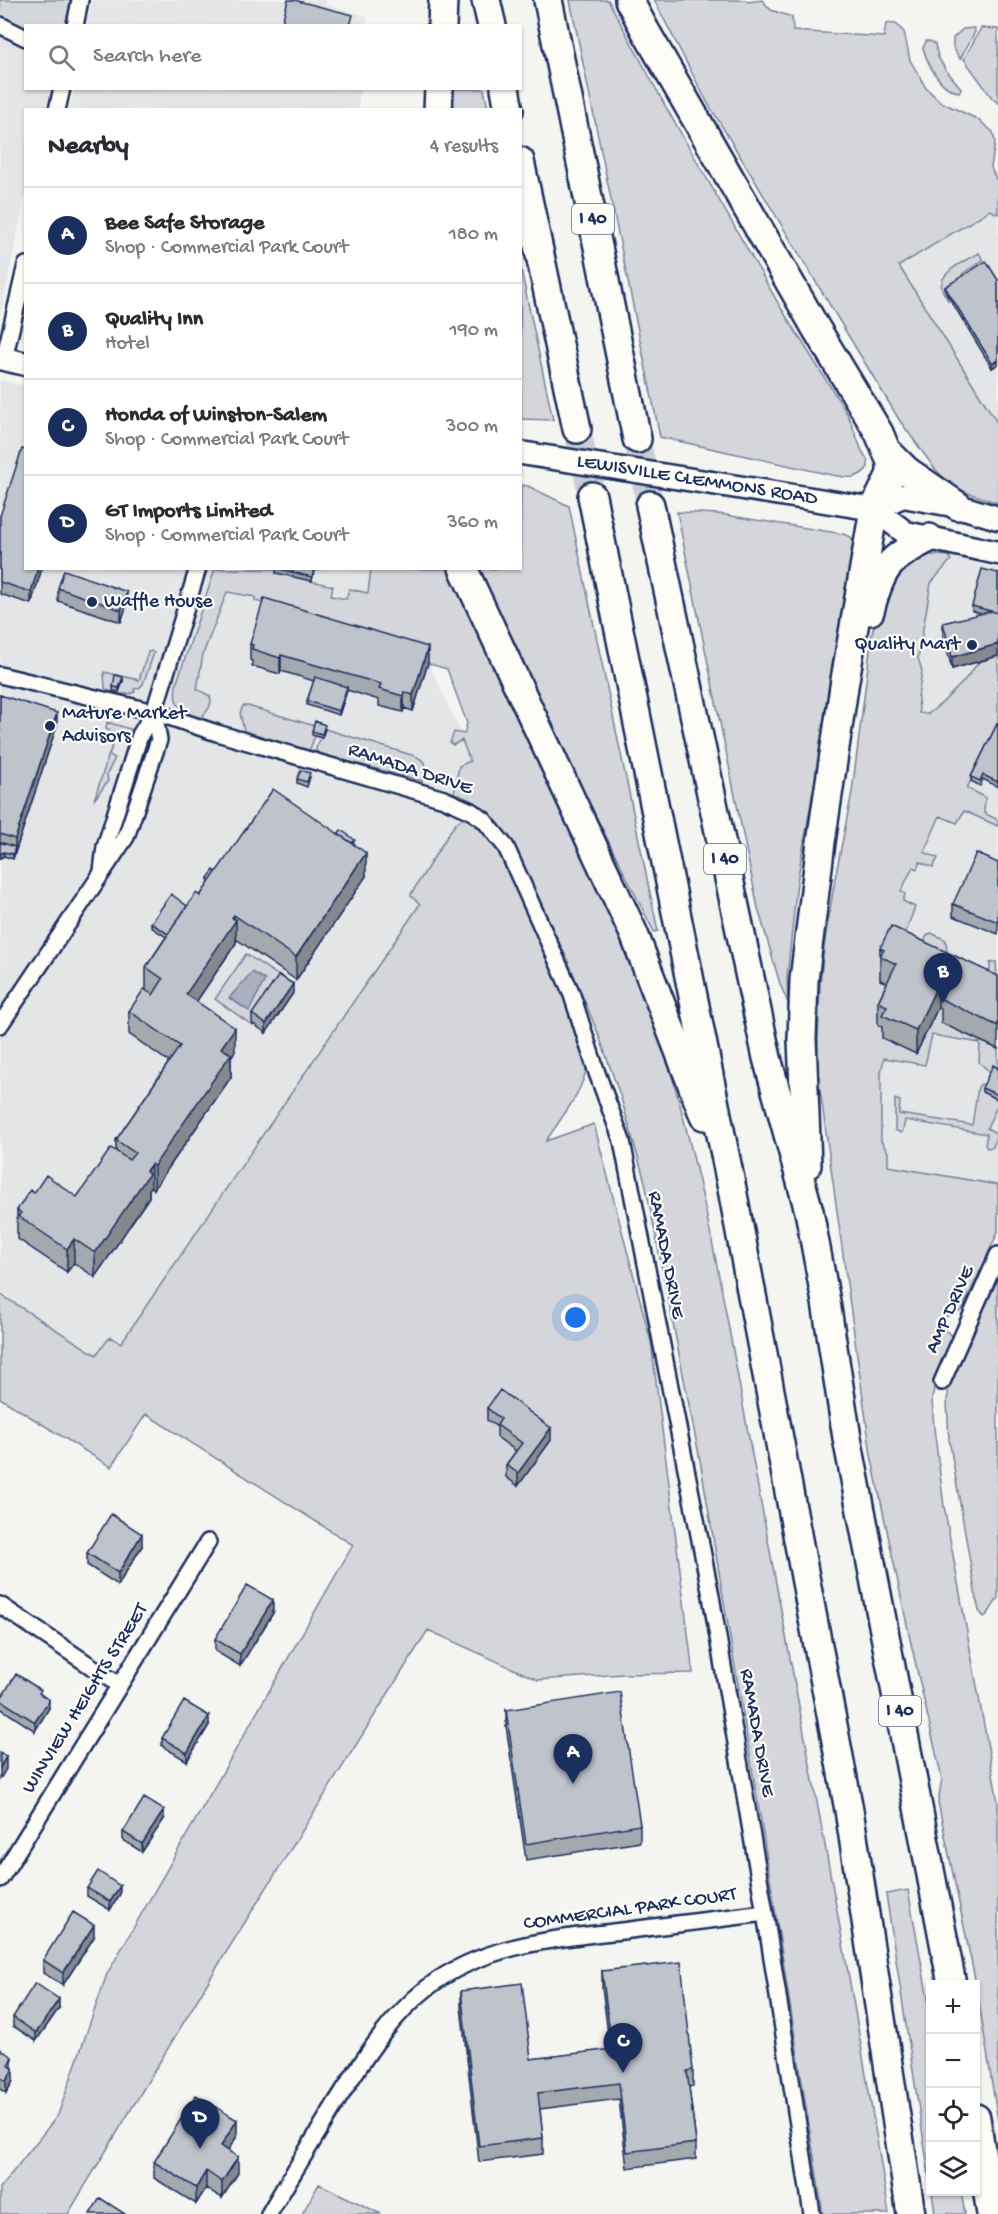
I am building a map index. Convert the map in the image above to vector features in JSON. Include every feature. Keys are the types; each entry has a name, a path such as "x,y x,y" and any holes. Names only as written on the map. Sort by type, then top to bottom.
{"highway":[{"path":"442,24 443,0"},
{"path":"486,0 492,24"},
{"name":"I 40","path":"548,0 637,438"},
{"path":"629,0 817,330 879,433 891,462 891,474 874,509 844,680 804,980 802,1039 809,1211"},
{"path":"438,108 439,90"},
{"path":"505,90 510,108"},
{"path":"522,170 578,429"},
{"path":"886,450 907,471 958,506"},
{"path":"592,496 732,1189 849,1810 911,2214"},
{"name":"I 40","path":"650,505 767,1058 809,1211 847,1438 951,1980"},
{"path":"844,680 882,575 899,554 929,538"},
{"path":"464,570 634,934 732,1189"},
{"path":"979,2142 991,2214"}],"main road":[{"name":"LEWISVILLE CLEMMONS ROAD","path":"522,453 874,509 906,532 998,554"},
{"path":"874,509 903,496 958,506 998,518"}],"street":[{"path":"75,24 80,0"},
{"path":"0,25 24,37"},
{"path":"57,108 62,90"},
{"path":"10,360 24,277"},
{"path":"0,1025 126,837 159,740 154,712 197,570"},
{"name":"RAMADA DRIVE","path":"0,675 154,712 460,804 484,820 506,848 571,992 622,1141 711,1596 765,1913 812,2214"},
{"name":"AMP DRIVE","path":"942,1382 998,1255"},
{"name":"WINVIEW HEIGHTS STREET","path":"0,1879 208,1542"},
{"path":"0,1605 119,1685"},
{"name":"COMMERCIAL PARK COURT","path":"268,2214 345,2088 383,2032 428,1988 453,1971 500,1952 559,1939 765,1913"}],"shaded area":[{"path":"0,0 71,0 65,24 24,24 24,29 0,16"},
{"path":"92,0 327,0 326,5 367,16 366,24 86,24"},
{"path":"570,0 608,0 667,109 781,308 848,415 868,461 868,467 864,472 855,477 838,476 660,437"},
{"path":"654,0 746,0 748,2 762,0 771,10 792,17 793,31 884,37 886,23 896,24 904,32 910,60 926,88 941,102 977,119 993,132 995,142 991,168 998,183 998,214 990,210 899,266 998,424 998,503 954,488 935,469 900,421 706,100"},
{"path":"974,28 975,32 960,59 953,47 953,38 963,29"},
{"path":"981,28 998,29 998,103 964,59"},
{"path":"0,33 24,46 24,90 52,90 48,108 24,108 24,202 0,317"},
{"path":"926,41 935,44 938,57 961,88 960,92 947,87 936,76 923,48"},
{"path":"74,90 360,90 358,108 70,108"},
{"path":"450,90 484,90 488,108 449,108"},
{"path":"998,194 998,503 982,497 871,269"},
{"path":"979,253 983,260 962,274 964,279 945,291 949,302 942,289 944,277 954,267"},
{"path":"522,274 523,279 553,420 522,419"},
{"path":"0,380 24,386 24,570 385,570 477,767 472,827 116,1367 0,1294"},
{"path":"522,485 569,506 658,931 654,932 531,687 475,570 522,570"},
{"path":"677,512 719,514 843,534 851,537 853,542 850,582 797,882 787,978 788,1003 780,984 758,908"},
{"path":"929,551 998,569 998,1199 868,1187 868,960 905,686"},
{"path":"920,554 949,556 951,560 931,583 918,658 922,671 918,697 919,713 928,714 943,702 979,662 998,656 998,726 967,788 985,797 984,813 998,820 998,826 964,811 957,823 940,816 924,852 938,858 933,867 920,862 917,869 913,867 901,891 905,894 903,901 915,907 904,936 923,945 926,937 931,933 946,940 947,955 984,972 990,971 990,963 996,962 998,1000 896,987 887,1029 916,1053 938,1007 946,1011 942,1023 998,1049 998,1072 991,1073 979,1062 980,1043 932,1035 925,1065 884,1058 881,1073 881,1141 888,1152 888,1166 998,1185 998,1232 962,1310 945,1317 942,1324 943,1329 953,1336 937,1373 932,1399 944,1506 998,1802 998,2121 980,2009 980,1980 975,1980 938,1802 942,1779 871,1455 817,1068 824,947 852,792 872,634 879,600 889,578"},
{"path":"215,570 277,570 276,573 333,586 331,596 346,599 349,589 368,593 371,570 448,570 607,902 650,1006 670,1069 687,1132 716,1261 845,1953 889,2214 823,2214 761,1821 700,1460 645,1182 621,1098 598,1033 566,957 509,837 487,812 454,793 459,766 470,761 462,740 453,745 450,743 454,732 464,734 467,723 447,669 263,614 266,604 255,601 255,597 227,592 203,654 197,689 210,696 211,703 200,719 179,706 175,696 177,682"},
{"path":"148,652 154,653 143,684 134,689 135,692 119,694 105,688 104,672 139,680"},
{"path":"243,706 315,726 315,736 309,751 244,731 240,713"},
{"path":"107,722 133,730 130,742 121,739 121,734 117,733 109,755 115,758 107,774 108,781 94,800 116,733 106,729"},
{"path":"325,729 415,756 425,764 427,770 425,777 422,781 317,753 316,748"},
{"path":"465,818 481,831 498,852 514,879 543,943 586,1056 587,1065 581,1086 546,1141 594,1124 651,1342 693,1673 623,1674 538,1680 428,1630 217,1967 68,2214 0,2214 0,2188 58,2115 107,1974 353,1545 146,1414 111,1467 0,1398 0,1294 96,1355 110,1337 121,1343 420,904 411,894 451,830 458,821"},
{"path":"246,954 283,979 252,1025 215,999"},
{"path":"981,1084 998,1091 998,1104 987,1128 997,1134 993,1147 987,1148 985,1145 987,1134 905,1120 901,1133 895,1130 895,1099 900,1101 899,1114 972,1125 978,1087"},
{"path":"998,1274 998,1598 984,1617 979,1611 976,1597 949,1439 947,1401 950,1380"},
{"path":"908,1890 926,1988 926,2156 886,1894"},
{"path":"319,2184 381,2214 302,2214"},
{"path":"933,2196 962,2196 965,2214 935,2214"}],"water":[{"path":"252,972 265,980 249,1011 229,998"}],"building":[{"path":"288,0 353,15 351,24 282,24"},
{"path":"986,261 998,280 998,360 992,363 945,287"},
{"path":"22,449 24,450 24,570 37,570 31,592 0,582 0,516"},
{"path":"982,569 998,573 998,613 972,606"},
{"path":"64,570 127,592 121,610 58,588"},
{"path":"284,570 314,570 312,577"},
{"path":"264,598 428,647 413,695 404,692 403,696 379,689 381,684 281,655 280,658 252,649 253,645 250,644"},
{"name":"Quality Mart","path":"992,611 998,613 998,644 952,657 943,623"},
{"path":"115,675 123,677 119,688 113,687"},
{"path":"315,677 347,687 339,711 307,701"},
{"path":"0,695 57,713 15,839 0,834"},
{"path":"315,721 325,725 322,734 312,731"},
{"path":"998,722 998,782 983,775 980,781 971,777"},
{"path":"301,770 310,773 307,782 297,779"},
{"path":"273,789 366,853 296,957 234,915 232,918 236,920 186,994 235,1028 221,1048 231,1054 154,1166 151,1164 146,1171 149,1174 95,1253 74,1239 67,1249 18,1216 21,1213 17,1210 30,1190 34,1193 46,1175 77,1197 111,1148 129,1160 135,1153 116,1140 180,1046 129,1011 144,989 153,995 163,979 146,967 196,893 200,896"},
{"path":"341,830 355,840 352,843 338,834"},
{"path":"0,842 15,847 13,854 4,852 0,854"},
{"path":"976,853 998,863 998,922 953,904"},
{"path":"214,870 216,872 211,880 208,878"},
{"path":"171,894 187,906 168,934 151,923"},
{"path":"891,926 998,976 998,1026 941,999 946,988 938,984 916,1030 882,1015 887,1006 878,1002 896,964 880,956 884,950 880,948"},
{"path":"279,975 293,984 266,1024 252,1014"},
{"path":"993,1065 998,1068 998,1095 982,1088"},
{"path":"500,1390 551,1428 518,1473 506,1465 522,1443 497,1425 501,1419 487,1408"},
{"path":"111,1514 142,1534 118,1573 87,1553"},
{"path":"247,1585 273,1600 240,1654 215,1639"},
{"path":"16,1674 41,1690 39,1693 49,1700 35,1722 0,1700"},
{"path":"620,1692 640,1825 526,1844 506,1710"},
{"path":"184,1701 209,1716 187,1753 162,1738"},
{"path":"0,1753 6,1757 0,1767"},
{"path":"144,1798 164,1810 142,1844 123,1832"},
{"path":"98,1871 120,1886 110,1902 87,1888"},
{"path":"73,1912 94,1925 63,1973 43,1960"},
{"path":"681,1962 693,2070 687,2071 696,2143 627,2152 619,2083 538,2093 543,2138 479,2146 461,1991 522,1983 531,2059 612,2049 602,1971"},
{"path":"35,1983 59,1999 36,2033 13,2017"},
{"path":"0,2049 12,2057 8,2065 13,2069 6,2081 0,2077"},
{"path":"196,2095 237,2120 221,2146 238,2157 222,2182 206,2171 196,2188 154,2162"},
{"path":"100,2198 125,2214 90,2214"}],"tunnel":[{"path":"577,429 592,496"},
{"path":"637,439 650,505"}],"place":[{"name":"Waffle House","path":"92,602"},
{"name":"Quality Mart","path":"972,645"},
{"name":"Mature Market Advisors","path":"50,726"},
{"name":"Quality Inn","path":"943,1003"},
{"name":"Bee Safe Storage","path":"573,1784"},
{"name":"Honda of Winston-Salem","path":"623,2073"},
{"name":"GT Imports Limited","path":"200,2149"}]}
